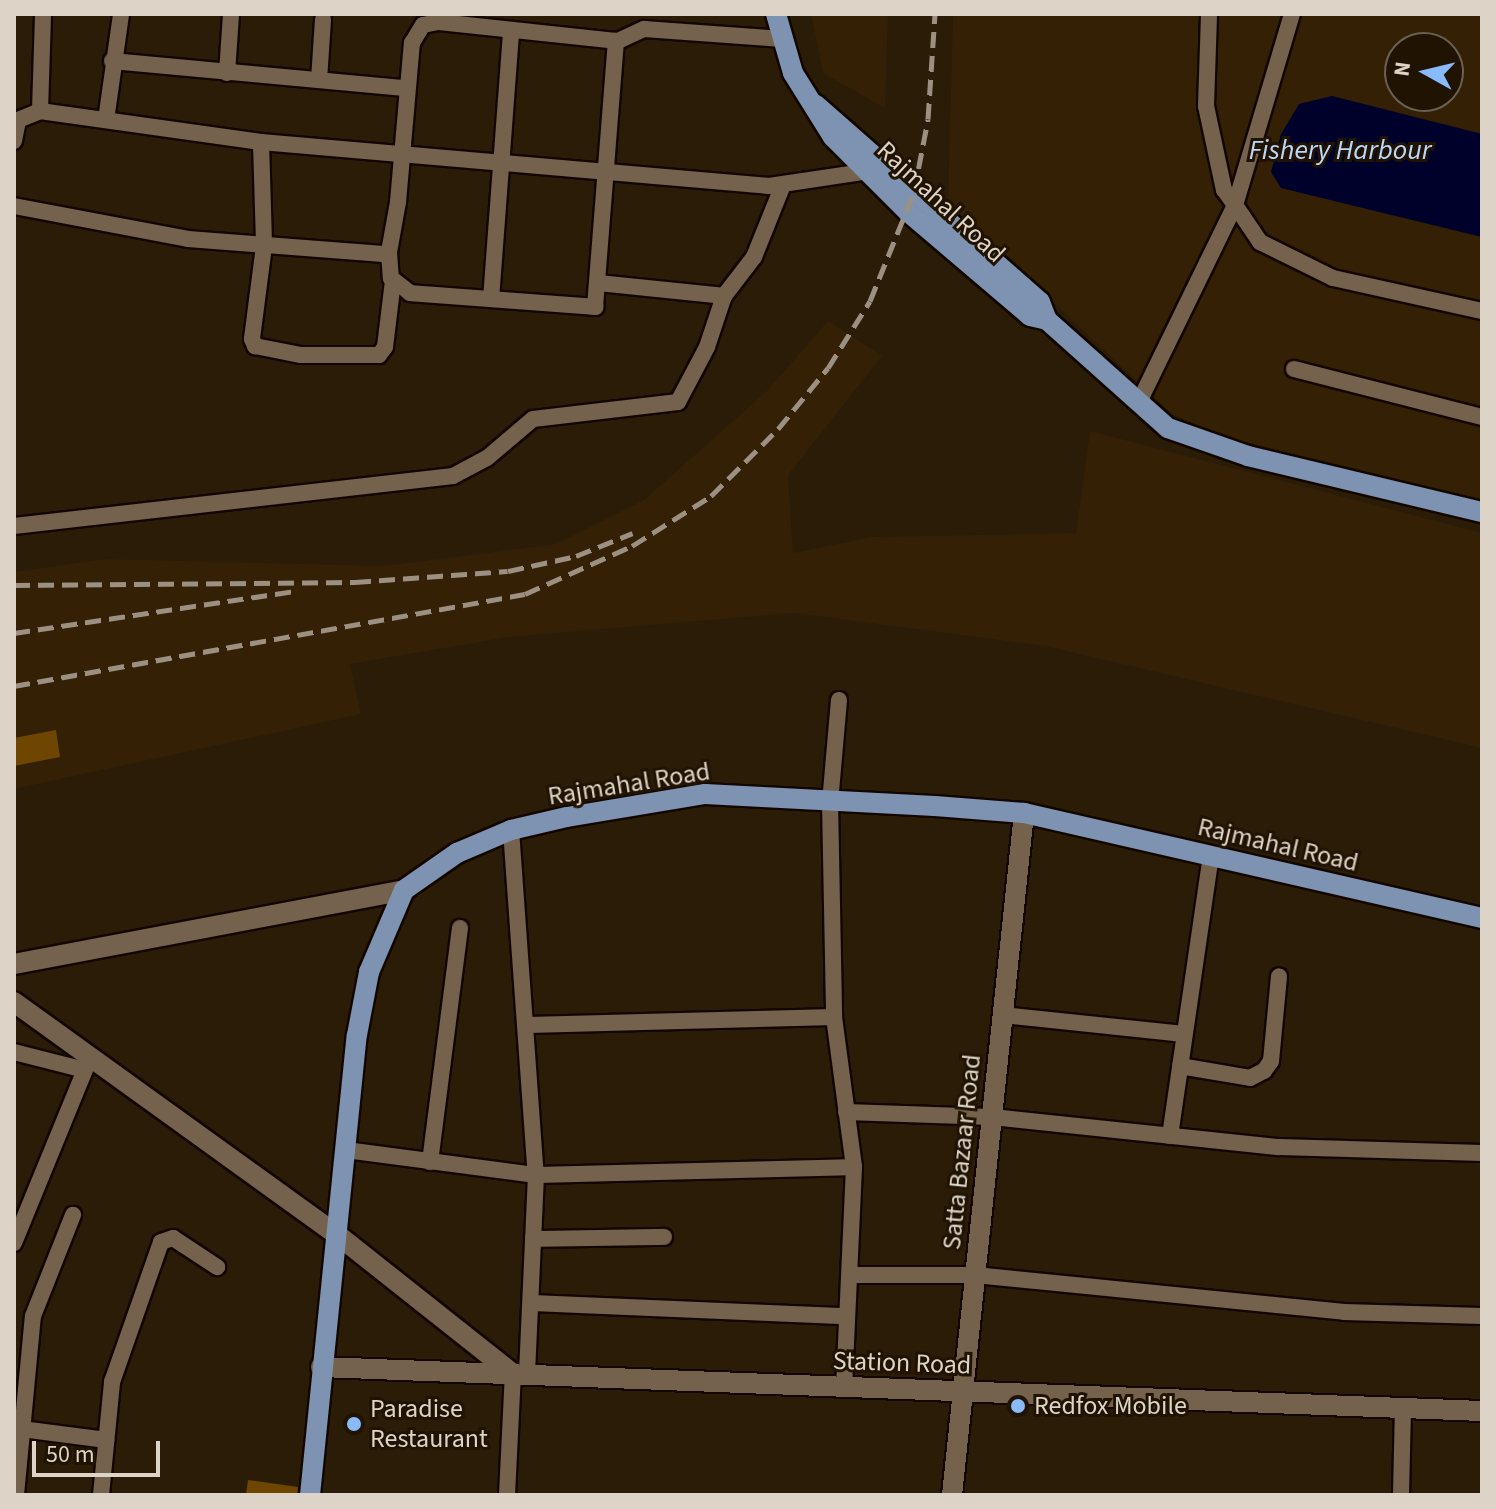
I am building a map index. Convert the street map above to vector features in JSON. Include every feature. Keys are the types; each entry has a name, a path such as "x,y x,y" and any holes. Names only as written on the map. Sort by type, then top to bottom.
{"main road":[{"name":"Rajmahal Road","path":"776,14 793,73 816,105 833,137 1030,316 1047,320"},
{"name":"Rajmahal Road","path":"816,105 1040,302 1047,320 1168,428 1203,443 1482,512"},
{"name":"Rajmahal Road","path":"404,890 457,853 511,830 705,794 1024,813 1482,918"},
{"path":"310,1495 321,1367 369,972 404,890"}],"street":[{"path":"40,111 43,14"},
{"path":"106,120 121,14"},
{"path":"227,73 231,14"},
{"path":"1209,14 1206,106 1224,190 1260,242 1333,278 1482,311"},
{"path":"1139,402 1235,205 1292,14"},
{"path":"319,80 323,19"},
{"path":"261,142 264,246 252,339 265,351 383,353 393,281 389,252 403,155 405,88 412,43 423,25 439,22 616,41 644,29 783,39"},
{"path":"491,299 511,31"},
{"path":"393,281 410,293 588,309 595,307 616,41"},
{"path":"112,61 405,88"},
{"path":"14,141 18,120 40,111 261,142 605,173 783,185 869,171"},
{"path":"14,526 453,476 487,458 533,419 678,402 707,347 724,296 754,257 783,185"},
{"path":"14,206 188,239 389,252"},
{"path":"599,283 724,296"},
{"path":"1294,369 1482,417"},
{"path":"839,700 830,802 834,1017 854,1167 844,1387"},
{"name":"Satta Bazaar Road","path":"952,1495 1024,813"},
{"path":"507,1495 520,1375 532,1303 536,1175 528,1025 511,830"},
{"path":"1170,1136 1211,856"},
{"path":"14,964 404,890"},
{"path":"430,1162 460,928"},
{"path":"1180,1066 1250,1078 1264,1071 1271,1061 1279,976"},
{"path":"14,1002 87,1065 339,1236 520,1375"},
{"path":"1003,1015 1184,1034"},
{"path":"528,1025 834,1017"},
{"path":"14,1052 87,1065"},
{"path":"14,1243 87,1065"},
{"path":"846,1112 992,1117 1279,1147 1482,1153"},
{"path":"346,1150 536,1175 854,1167"},
{"path":"16,1495 18,1428 33,1316 73,1215"},
{"path":"533,1239 664,1237"},
{"path":"101,1495 115,1369 161,1242 173,1238 217,1267"},
{"path":"850,1275 975,1275 1344,1312 1482,1316"},
{"path":"532,1303 846,1316"},
{"name":"Station Road","path":"321,1367 1482,1411"},
{"path":"1401,1495 1403,1408"},
{"path":"18,1428 106,1440"}],"shaded area":[{"path":"811,14 888,14 885,108 823,73"},
{"path":"953,14 1482,14 1482,134 1395,112 1464,112 1464,32 1384,32 1384,109 1332,96 1281,188 1482,237 1482,500 1226,437 1172,414 948,203"},
{"path":"828,321 882,356 788,475 793,553 872,537 1076,533 1090,431 1482,533 1482,748 1045,646 795,613 509,637 350,664 361,714 14,789 14,572 105,559 384,566 556,544 644,500 767,391"}],"water":[{"name":"Fishery Harbour","path":"1332,96 1384,109 1384,112 1395,112 1482,134 1482,237 1281,188 1271,172 1281,134 1299,104"}],"building":[{"path":"56,730 60,757 14,766 14,738"},
{"path":"248,1480 298,1487 297,1495 246,1495"}],"railway":[{"path":"14,686 525,594 632,546 711,496 778,429 828,368 870,301 914,192 928,119 935,14"},
{"path":"14,585 355,582 508,571 576,556 633,533"},
{"path":"14,633 296,591"}],"place":[{"name":"Redfox Mobile","path":"1018,1406"},
{"name":"Paradise Restaurant","path":"354,1424"}]}
